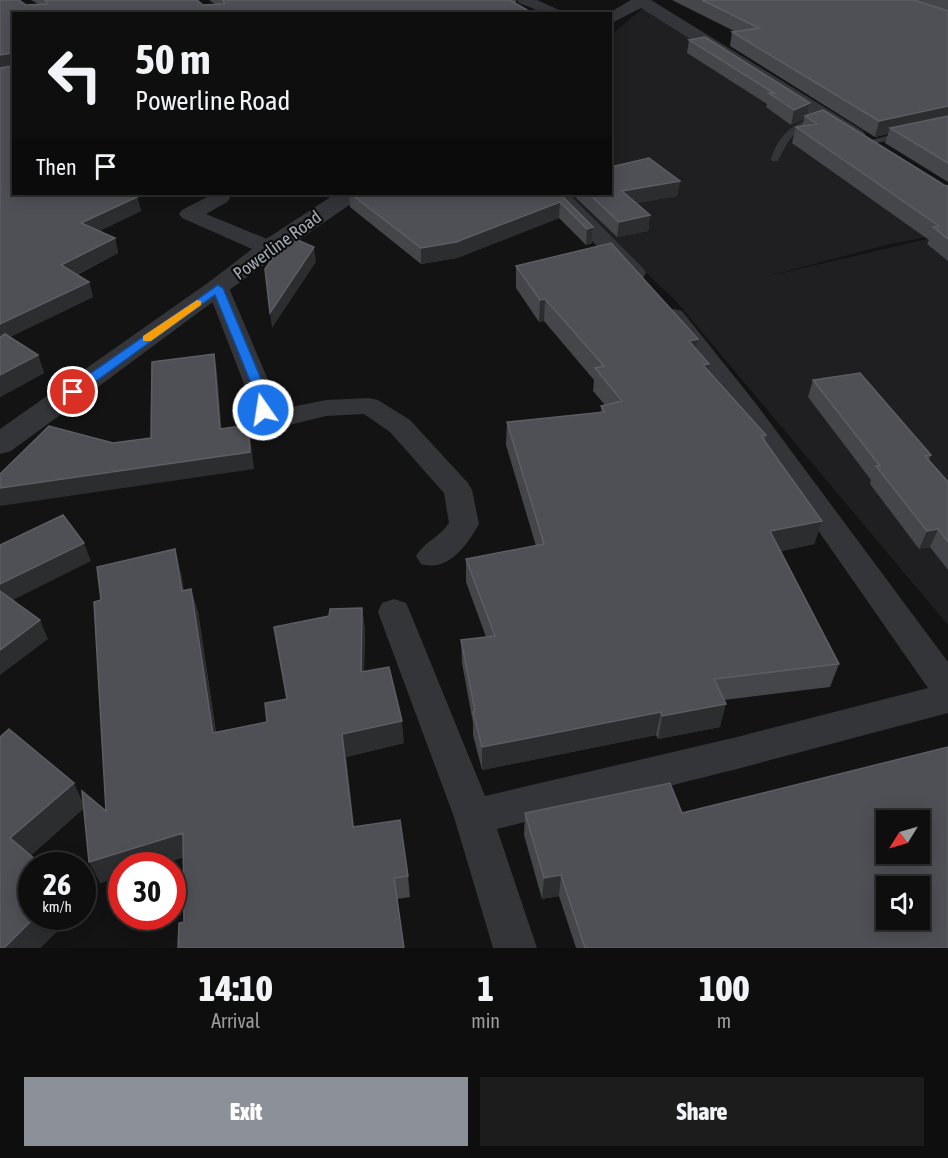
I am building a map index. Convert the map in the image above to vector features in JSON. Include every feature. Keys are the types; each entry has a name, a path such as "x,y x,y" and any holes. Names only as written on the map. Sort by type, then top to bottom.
{"street":[{"path":"524,0 556,12"},
{"path":"612,18 641,0 894,160"},
{"name":"Powerline Road","path":"0,444 218,288 269,248 348,195"},
{"path":"559,195 656,296 748,411 948,689"},
{"path":"220,198 189,214 269,248"},
{"path":"218,288 261,393 263,410 268,418 281,419 326,408 369,406 400,426 458,490 464,524 454,540 432,556"},
{"path":"394,612 474,817 515,948"},
{"path":"474,817 737,753 948,698"}],"lane":[{"path":"775,159 784,136 795,127 808,121 829,118"},
{"path":"867,142 912,133"}],"shaded area":[{"path":"644,7 948,206 948,233 890,244 757,279 948,234 948,625 675,300 568,195 612,195 612,34"}],"building":[{"path":"0,0 19,0 26,5 47,4 45,0 197,0 203,5 224,4 222,0 510,0 531,12 12,12 12,53 0,55"},
{"path":"702,0 914,0 948,11 948,106 879,121 732,32 759,28"},
{"path":"705,37 810,103 794,110 769,93 774,93 689,40"},
{"path":"12,66 12,195 132,195 137,197 81,223 115,238 61,265 89,282 0,324 0,68"},
{"path":"823,110 948,186 948,239 933,227 939,226 796,127 817,124 805,116"},
{"path":"948,116 948,163 890,128"},
{"path":"649,158 680,181 622,191 650,215 619,222 590,195 612,195 612,167"},
{"path":"352,195 561,195 593,227 587,229 560,202 456,242 421,248"},
{"path":"288,236 314,247 270,313 265,269"},
{"path":"611,243 698,339 689,341 709,364 703,365 766,435 761,436 822,521 770,531 839,664 714,679 726,704 662,716 661,712 482,747 473,712 475,711 461,640 495,636 466,559 544,544 507,422 605,412 601,406 622,401 595,368 604,366 545,299 540,300 516,266"},
{"path":"5,334 38,355 0,375 0,337"},
{"path":"214,354 220,429 248,425 250,452 0,488 0,474 49,426 113,443 151,438 152,362"},
{"path":"860,373 931,455 925,456 948,482 948,542 938,529 927,531 813,380"},
{"path":"63,515 84,543 0,584 0,545"},
{"path":"175,549 182,591 191,589 213,733 267,722 265,703 287,699 274,627 329,616 330,609 362,608 361,672 389,667 402,721 342,734 353,827 400,820 408,876 394,878 404,948 178,948 179,930 186,930 186,852 183,852 183,833 121,852 108,852 108,856 96,860 96,852 88,852 82,791 106,811 94,602 101,600 97,567"},
{"path":"0,591 40,620 0,650"},
{"path":"9,729 74,783 10,838 26,852 18,852 18,930 22,930 4,948 0,948 0,737"},
{"path":"948,747 948,948 585,948 561,875 544,878 525,813 670,783 682,813"}],"slow traffic":[{"path":"147,339 197,303"}],"route":[{"path":"73,392 218,288 261,393 263,410"}]}
